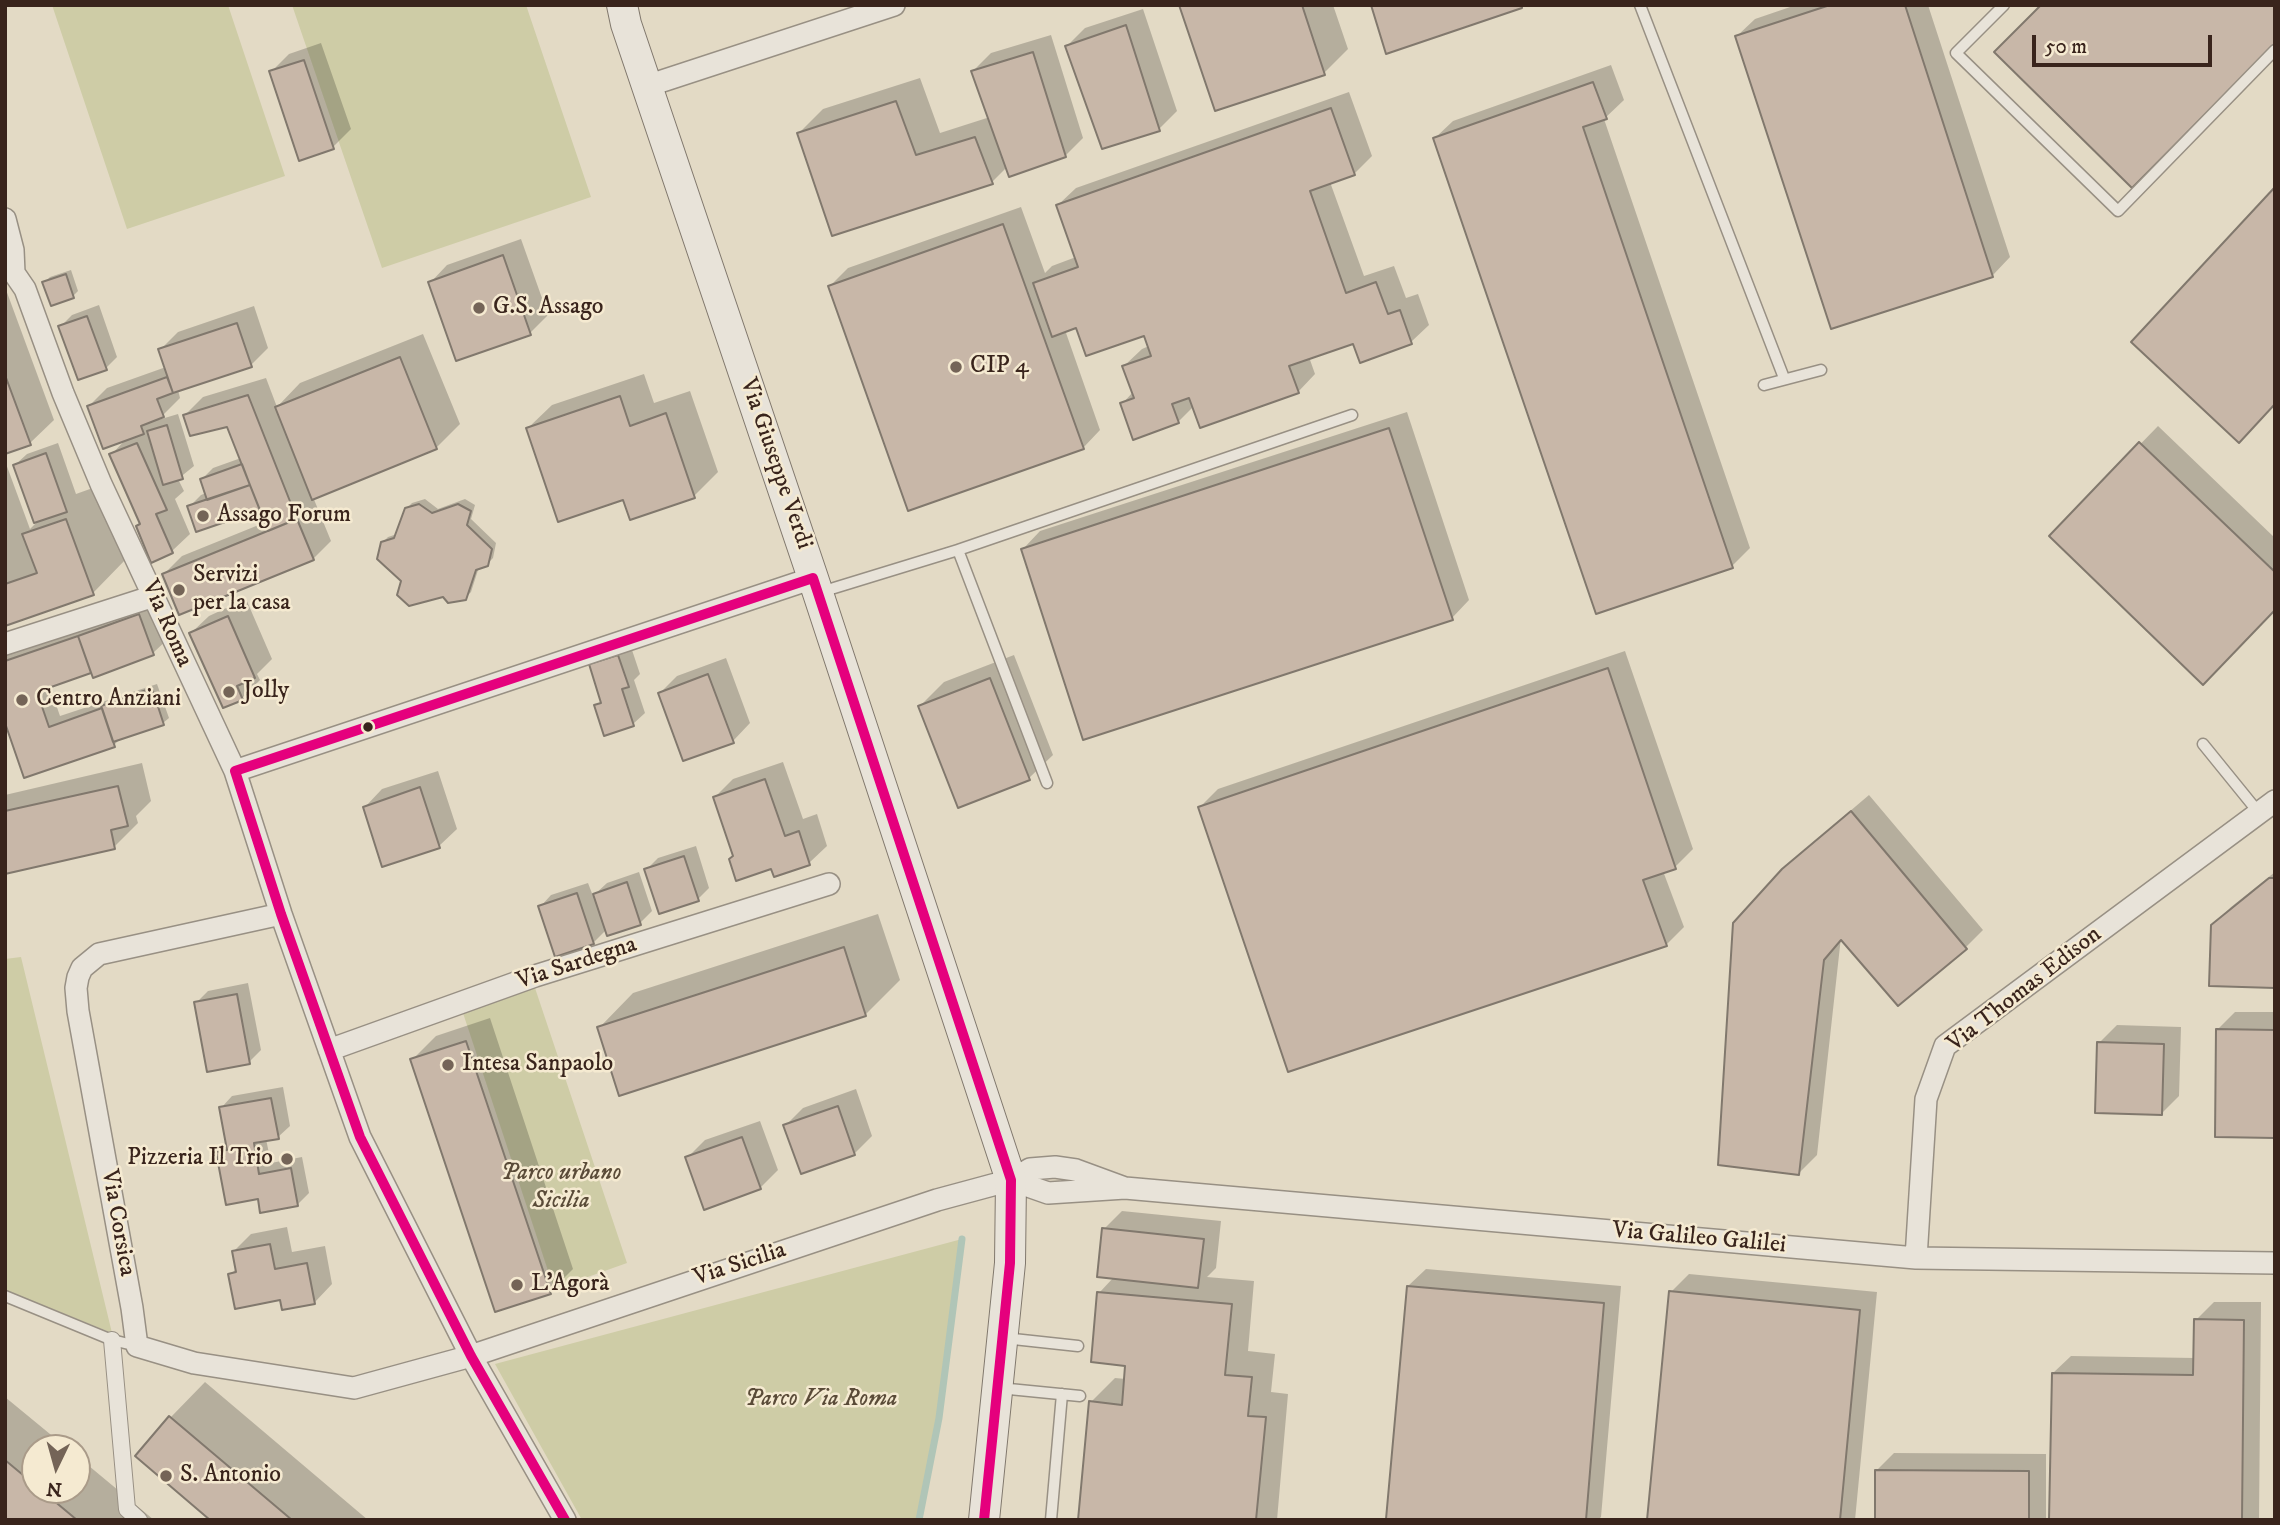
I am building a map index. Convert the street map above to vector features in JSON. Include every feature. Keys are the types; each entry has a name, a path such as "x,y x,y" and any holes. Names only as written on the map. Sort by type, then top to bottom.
{"main road":[{"name":"Via Giuseppe Verdi","path":"620,11 816,585 1011,1180 1010,1263 984,1520"}],"street":[{"path":"647,86 894,5"},
{"name":"Via Roma","path":"5,219 13,250 10,275 25,289 63,393 101,484 235,771 281,914 360,1137 471,1356 565,1520"},
{"path":"235,771 816,585"},
{"path":"5,645 154,596"},
{"name":"Via Thomas Edison","path":"1916,1258 1926,1099 1945,1046 2269,811"},
{"name":"Via Sardegna","path":"328,1050 535,976 829,884"},
{"name":"Via Corsica","path":"137,1346 78,1011 78,977 88,961 99,954 281,914"},
{"name":"Via Galileo Galilei","path":"1011,1180 1030,1169 1055,1167 1076,1170 1125,1188 1916,1258 2275,1263"},
{"name":"Via Sicilia","path":"471,1356 937,1200 1011,1180"},
{"path":"112,1340 127,1509 139,1520"},
{"path":"137,1346 194,1363 354,1388 471,1356"}],"lane":[{"path":"1640,5 1784,379"},
{"path":"2004,5 1956,53 2118,211 2275,50"},
{"path":"1764,385 1821,370"},
{"path":"816,585 958,550 1352,415"},
{"path":"958,550 1047,783"},
{"path":"2203,744 2269,811"},
{"path":"5,1296 112,1340 137,1346"},
{"path":"1002,1338 1078,1346"},
{"path":"998,1388 1080,1396"},
{"path":"1051,1520 1062,1394"}],"green space":[{"path":"52,5 228,5 285,176 127,229"},
{"path":"292,5 526,5 591,197 382,268"},
{"path":"21,957 112,1333 5,1290 5,959"},
{"name":"Parco urbano Sicilia","path":"535,988 627,1263 554,1289 463,1013"},
{"name":"Parco Via Roma","path":"962,1239 939,1418 919,1520 582,1520 495,1364"}],"building":[{"path":"1179,5 1302,5 1325,75 1215,111"},
{"path":"1371,5 1522,5 1522,8 1386,54"},
{"path":"1830,5 1905,5 1993,277 1831,329 1735,36"},
{"path":"2041,5 2275,5 2275,44 2132,188 1994,52"},
{"path":"1126,25 1160,131 1102,149 1065,46"},
{"path":"1033,52 1066,157 1009,177 971,71"},
{"path":"304,60 334,149 299,161 269,71"},
{"path":"1593,82 1607,119 1583,127 1733,568 1596,614 1433,138"},
{"path":"896,101 916,155 975,137 993,184 832,236 797,133"},
{"path":"1331,108 1355,175 1310,191 1346,293 1376,282 1388,314 1400,310 1412,344 1360,363 1353,344 1289,366 1299,393 1200,428 1189,398 1172,404 1179,423 1133,440 1120,403 1134,398 1122,366 1151,356 1144,336 1086,356 1076,328 1052,337 1033,283 1078,267 1056,205"},
{"path":"2275,187 2275,404 2239,443 2131,342"},
{"name":"CIP 4","path":"1003,224 1084,449 908,511 828,286"},
{"name":"G.S. Assago","path":"503,255 531,335 456,361 428,282"},
{"path":"66,274 74,298 51,306 42,282"},
{"path":"87,316 107,370 78,380 58,326"},
{"path":"237,323 252,367 173,393 158,349"},
{"path":"400,357 437,449 312,500 275,407"},
{"path":"5,375 31,445 5,454"},
{"path":"167,377 173,393 157,399 164,417 141,426 144,434 103,449 87,406"},
{"path":"248,395 297,519 268,531 227,427 190,436 183,415"},
{"path":"620,396 630,426 666,413 695,498 630,520 623,500 558,522 526,428"},
{"path":"167,425 183,479 163,485 147,431"},
{"path":"1389,428 1453,620 1083,740 1021,549"},
{"path":"2139,442 2275,572 2275,610 2203,685 2049,536"},
{"path":"137,443 167,510 156,514 173,553 151,563 136,526 140,524 109,454"},
{"path":"46,453 67,512 34,523 13,465"},
{"path":"242,464 250,485 207,500 200,479"},
{"path":"250,485 260,510 196,532 187,506"},
{"path":"419,504 432,513 458,504 471,511 467,525 492,549 488,566 476,570 466,600 448,603 443,597 409,606 397,595 401,581 377,559 381,542 394,538 405,508"},
{"path":"66,519 94,595 5,626 5,584 37,573 22,534"},
{"path":"297,519 314,560 179,615 162,574"},
{"path":"139,614 154,655 93,678 78,636"},
{"path":"228,616 255,678 237,686 243,700 223,708 189,633"},
{"name":"Centro Anziani","path":"78,636 91,673 37,692 49,727 102,708 115,747 24,778 5,723 5,661"},
{"path":"618,655 629,687 622,689 634,726 604,736 594,705 601,703 589,664"},
{"path":"1608,668 1676,869 1643,880 1667,946 1288,1072 1198,807"},
{"path":"708,674 734,743 683,761 658,693"},
{"path":"990,678 1030,780 958,808 918,706"},
{"path":"152,688 164,725 113,742 101,706"},
{"path":"765,779 785,836 799,831 810,865 774,877 771,869 736,881 729,859 733,856 713,797"},
{"path":"118,786 128,826 111,830 115,849 5,874 5,811"},
{"path":"420,787 440,848 382,867 363,807"},
{"path":"1851,811 1967,949 1898,1006 1841,940 1824,960 1799,1175 1718,1165 1733,923 1782,869"},
{"path":"684,856 699,901 659,914 644,869"},
{"path":"2269,878 2275,878 2275,988 2209,986 2211,925"},
{"path":"627,882 641,925 607,936 593,894"},
{"path":"577,893 594,944 555,957 538,906"},
{"path":"844,947 866,1016 619,1096 597,1027"},
{"path":"237,994 250,1064 207,1072 194,1002"},
{"path":"2216,1029 2275,1030 2275,1138 2215,1137"},
{"path":"466,1041 551,1294 495,1312 410,1059"},
{"path":"2097,1042 2164,1044 2162,1115 2095,1113"},
{"path":"271,1098 279,1139 254,1143 259,1174 291,1168 298,1206 260,1213 258,1199 226,1205 216,1152 227,1150 219,1107"},
{"path":"838,1106 855,1155 801,1174 783,1125"},
{"path":"742,1137 761,1189 704,1210 685,1157"},
{"path":"1102,1228 1204,1239 1198,1288 1097,1277"},
{"path":"270,1244 275,1269 307,1263 315,1304 282,1310 280,1300 235,1309 228,1274 236,1272 232,1251"},
{"path":"1407,1286 1604,1303 1586,1520 1386,1519"},
{"path":"1669,1291 1860,1310 1840,1520 1647,1520"},
{"path":"1097,1292 1232,1304 1225,1375 1252,1377 1248,1416 1266,1417 1256,1520 1078,1520 1089,1401 1122,1405 1125,1366 1091,1362"},
{"path":"2194,1319 2244,1320 2242,1520 2049,1520 2052,1373 2193,1375"},
{"path":"169,1416 292,1520 210,1520 135,1456"},
{"path":"5,1460 21,1473 21,1504 58,1504 77,1520 5,1520"},
{"path":"1875,1470 2029,1471 2029,1520 1875,1520"}],"waterway":[{"path":"919,1520 939,1418 962,1239"}],"transit line":[{"path":"565,1520 471,1356 360,1137 281,914 235,771 813,578 1011,1180 1010,1263 984,1520"}],"place":[{"name":"G.S. Assago","path":"479,308"},
{"name":"CIP 4","path":"956,367"},
{"name":"Assago Forum","path":"203,516"},
{"name":"Servizi per la casa","path":"179,590"},
{"name":"Jolly","path":"229,692"},
{"name":"Centro Anziani","path":"22,700"},
{"name":"Intesa Sanpaolo","path":"448,1065"},
{"name":"Pizzeria Il Trio","path":"287,1159"},
{"name":"L'Agorà","path":"517,1285"},
{"name":"S. Antonio","path":"166,1476"}]}
